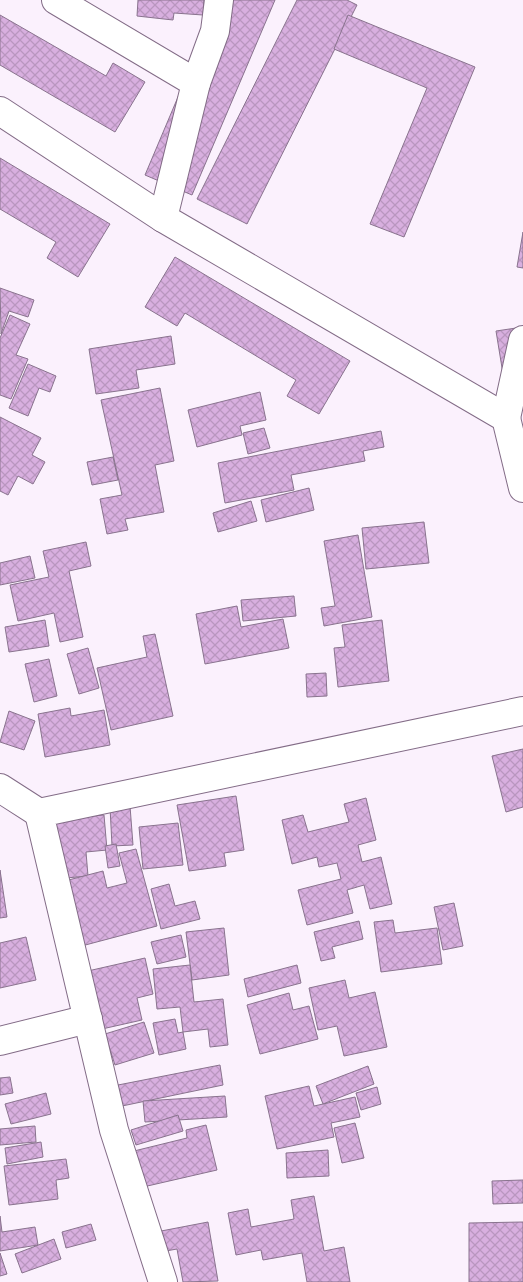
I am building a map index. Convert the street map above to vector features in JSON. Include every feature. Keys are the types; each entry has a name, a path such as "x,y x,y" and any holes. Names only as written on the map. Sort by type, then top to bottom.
{"street":[{"path":"56,0 196,84"},
{"path":"163,218 196,84 215,31 219,0"},
{"path":"0,111 163,218 506,418"},
{"path":"523,340 506,418 523,488"},
{"path":"39,813 523,711"},
{"path":"0,788 39,813 114,1130 163,1282"},
{"path":"0,1041 88,1019"}],"building":[{"path":"138,0 204,0 203,15 174,13 173,20 137,16"},
{"path":"219,0 275,0 192,195 145,175"},
{"path":"297,0 347,0 357,5 247,224 197,199"},
{"path":"0,15 106,76 113,63 145,82 115,132 0,65"},
{"path":"348,15 475,67 404,237 370,224 427,88 334,49"},
{"path":"0,158 110,224 78,277 47,258 56,242 0,209"},
{"path":"523,232 523,268 517,267"},
{"path":"175,257 350,361 319,414 287,396 296,380 185,313 177,326 145,307"},
{"path":"0,288 34,300 28,317 9,311 1,334"},
{"path":"10,315 30,324 16,355 28,359 11,399 0,395 0,338"},
{"path":"523,327 503,374 496,331"},
{"path":"171,336 175,364 136,370 139,388 96,394 89,349"},
{"path":"28,364 56,376 50,392 39,388 28,416 9,408"},
{"path":"160,388 174,461 155,465 164,512 125,519 128,530 107,534 100,499 122,495 101,400"},
{"path":"260,392 266,420 240,426 242,435 197,447 188,410"},
{"path":"0,417 41,438 32,455 45,462 33,484 18,476 8,495 0,491"},
{"path":"264,428 270,448 248,454 243,433"},
{"path":"381,431 384,447 363,451 365,461 291,475 294,490 225,503 218,463"},
{"path":"113,457 118,480 92,485 87,462"},
{"path":"309,488 314,510 266,522 261,500"},
{"path":"251,501 257,521 218,532 213,513"},
{"path":"424,522 429,563 366,569 362,528"},
{"path":"358,535 372,617 324,626 321,608 335,606 324,541"},
{"path":"86,542 91,566 69,571 83,637 60,642 54,613 18,621 10,585 49,577 43,551"},
{"path":"30,556 35,578 0,585 0,563"},
{"path":"294,596 296,616 243,621 241,600"},
{"path":"237,606 241,627 283,619 289,648 205,664 196,614"},
{"path":"45,620 49,646 9,652 5,627"},
{"path":"382,620 389,681 338,687 334,648 345,647 342,625"},
{"path":"155,634 173,716 111,730 97,668 147,657 143,636"},
{"path":"88,648 99,688 79,694 67,654"},
{"path":"49,659 57,696 34,702 25,664"},
{"path":"326,673 327,696 307,697 306,674"},
{"path":"70,708 71,716 104,710 110,745 45,757 38,714"},
{"path":"9,711 35,721 24,750 0,742"},
{"path":"523,749 523,807 506,812 492,756"},
{"path":"236,796 244,850 224,853 226,866 189,871 177,805"},
{"path":"366,798 376,840 358,845 362,862 381,857 392,904 370,909 364,885 347,890 353,913 307,925 298,890 341,879 337,863 319,867 317,857 292,864 282,820 303,815 308,832 349,822 344,804"},
{"path":"130,806 133,845 112,846 110,807"},
{"path":"104,815 107,850 86,852 88,876 55,879 49,820"},
{"path":"178,823 183,865 143,869 139,827"},
{"path":"116,844 120,866 108,868 105,846"},
{"path":"136,849 157,926 74,948 57,883 103,871 107,888 127,883 119,853"},
{"path":"0,870 7,917 0,918"},
{"path":"169,884 175,906 195,901 200,919 161,929 151,889"},
{"path":"454,903 463,946 443,950 434,907"},
{"path":"393,920 395,933 437,928 442,964 381,972 374,922"},
{"path":"359,921 363,939 332,947 335,958 321,961 314,932"},
{"path":"224,928 229,975 192,980 186,932"},
{"path":"181,935 186,957 157,964 151,942"},
{"path":"26,937 36,980 0,988 0,943"},
{"path":"145,958 153,994 137,998 142,1020 93,1031 79,973"},
{"path":"190,965 194,1002 223,999 228,1045 210,1047 208,1029 183,1032 180,1007 157,1009 153,969"},
{"path":"297,965 301,983 248,997 244,979"},
{"path":"345,980 349,998 375,992 387,1047 344,1056 337,1026 318,1030 309,988"},
{"path":"289,993 293,1010 309,1006 318,1039 260,1054 247,1005"},
{"path":"175,1019 178,1033 183,1032 186,1049 159,1055 153,1023"},
{"path":"144,1022 154,1053 115,1065 105,1034"},
{"path":"220,1065 223,1085 122,1106 118,1085"},
{"path":"368,1066 374,1084 323,1104 316,1086"},
{"path":"10,1077 13,1093 0,1095 0,1078"},
{"path":"309,1086 314,1106 355,1097 360,1117 331,1123 334,1137 277,1149 265,1096"},
{"path":"377,1087 381,1104 361,1110 356,1093"},
{"path":"46,1093 51,1114 11,1124 5,1104"},
{"path":"225,1096 227,1117 145,1122 143,1101"},
{"path":"178,1115 183,1131 136,1145 131,1130"},
{"path":"355,1123 364,1158 342,1163 334,1128"},
{"path":"206,1125 217,1170 143,1187 134,1151 187,1138 186,1130"},
{"path":"35,1126 36,1142 0,1145 0,1129"},
{"path":"41,1142 43,1157 7,1164 5,1148"},
{"path":"328,1150 329,1176 287,1178 286,1153"},
{"path":"66,1159 69,1178 56,1180 58,1199 9,1205 4,1166"},
{"path":"523,1180 523,1203 493,1204 492,1181"},
{"path":"314,1196 324,1251 344,1247 350,1282 307,1282 302,1253 263,1260 261,1250 236,1255 228,1213 248,1209 251,1227 294,1219 291,1200"},
{"path":"0,1216 2,1232 35,1227 38,1245 0,1251"},
{"path":"208,1222 218,1281 183,1282 177,1249 160,1252 156,1232"},
{"path":"523,1222 523,1282 469,1282 469,1223"},
{"path":"91,1224 96,1240 66,1248 62,1232"},
{"path":"54,1239 61,1259 22,1273 15,1254"},
{"path":"0,1253 7,1274 0,1276"}]}
